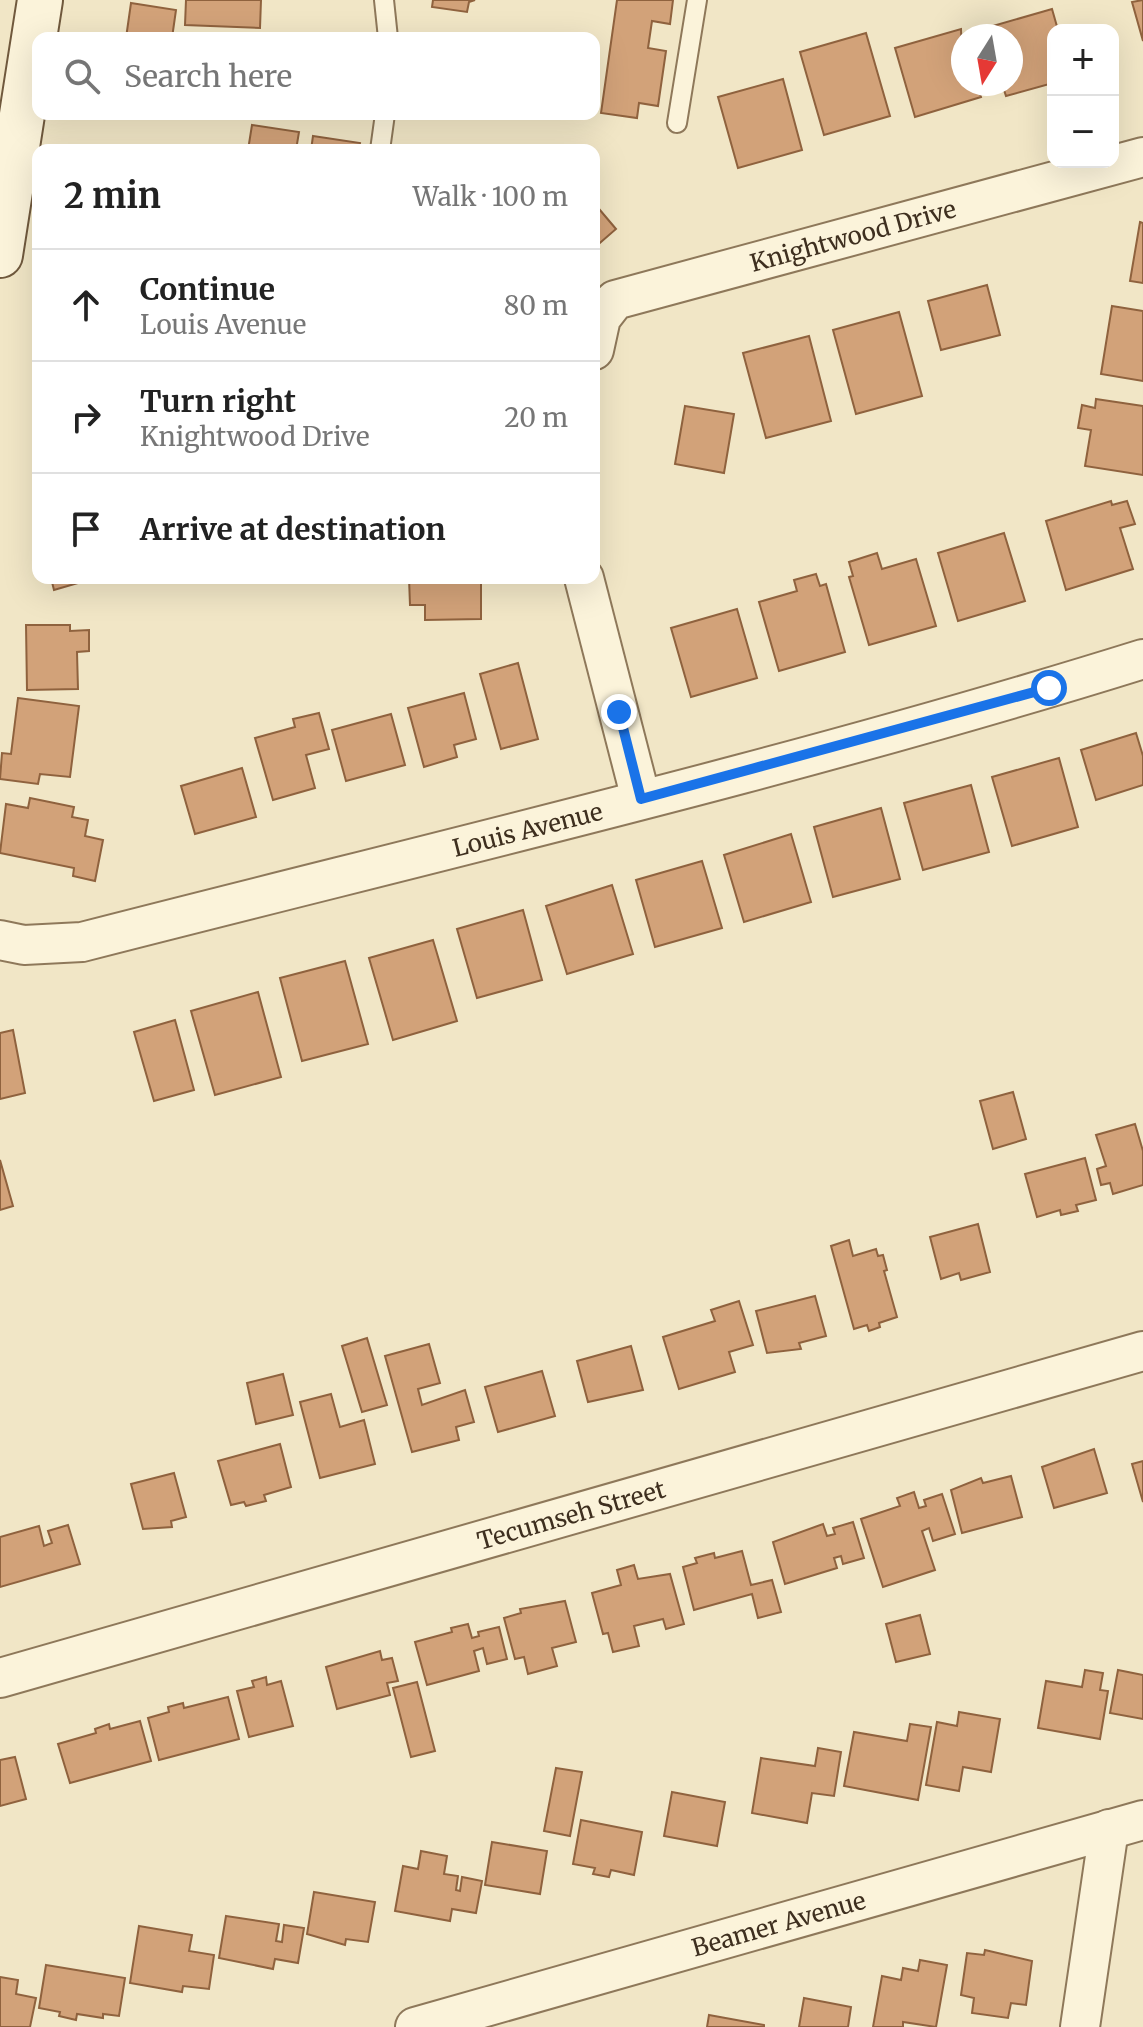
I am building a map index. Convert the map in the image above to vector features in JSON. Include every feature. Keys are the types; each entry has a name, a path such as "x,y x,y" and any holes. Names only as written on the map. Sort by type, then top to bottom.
{"main road":[{"path":"35,32 40,0"},
{"path":"0,255 32,51"}],"street":[{"name":"Knightwood Drive","path":"600,323 615,300 1143,157"},
{"path":"586,584 641,799"},
{"name":"Louis Avenue","path":"0,940 24,945 82,942 641,799 1034,692 1143,659"},
{"name":"Tecumseh Street","path":"0,1678 1143,1351"},
{"path":"1080,2027 1126,1824"},
{"name":"Beamer Avenue","path":"415,2027 1126,1824"}],"lane":[{"path":"384,0 387,32"},
{"path":"677,123 697,0"},
{"path":"381,144 384,120"}],"building":[{"path":"186,0 261,0 260,28 185,25"},
{"path":"433,0 475,0 469,2 467,12 432,7"},
{"path":"617,0 673,0 670,24 652,21 648,48 666,51 658,106 639,103 637,118 601,113"},
{"path":"1143,0 1143,41 1132,2"},
{"path":"131,3 176,10 173,32 127,32"},
{"path":"1052,9 1056,24 1047,24 1047,85 1023,91 1023,24 1000,24"},
{"path":"951,32 951,96 981,97 915,117 895,48"},
{"path":"866,33 890,116 824,135 800,52"},
{"path":"783,79 802,150 738,168 718,97"},
{"path":"252,125 299,132 297,144 249,144"},
{"path":"313,136 360,143 360,144 312,144"},
{"path":"600,210 616,229 600,243"},
{"path":"1140,222 1143,223 1143,283 1130,281"},
{"path":"987,285 1000,335 941,350 928,301"},
{"path":"1112,306 1143,311 1143,381 1101,374"},
{"path":"899,312 922,396 856,414 833,330"},
{"path":"809,336 831,421 766,438 743,353"},
{"path":"1096,399 1143,406 1143,475 1085,466 1091,430 1078,428 1082,405 1095,408"},
{"path":"685,406 734,414 724,473 675,464"},
{"path":"1111,501 1112,505 1127,501 1135,524 1120,528 1133,569 1066,590 1046,521"},
{"path":"1004,533 1025,601 958,621 938,553"},
{"path":"877,553 882,569 916,559 936,626 869,645 849,577 853,576 849,562"},
{"path":"816,574 820,586 826,584 845,652 779,671 759,602 797,591 794,580"},
{"path":"52,584 74,584 54,590"},
{"path":"409,584 481,584 481,619 425,620 425,605 410,605"},
{"path":"737,609 757,678 691,697 671,628"},
{"path":"26,625 70,625 70,631 89,630 89,651 77,652 78,689 27,690"},
{"path":"518,663 538,739 501,749 480,674"},
{"path":"464,693 476,739 454,745 457,757 424,767 408,708"},
{"path":"18,698 79,706 70,777 40,774 38,784 0,779 2,753 11,754"},
{"path":"319,713 329,749 306,755 315,788 273,800 255,738 295,727 293,719"},
{"path":"391,714 405,765 346,781 332,730"},
{"path":"1136,733 1143,756 1143,785 1096,800 1081,750"},
{"path":"1059,758 1078,827 1012,846 992,777"},
{"path":"242,768 256,817 195,834 181,786"},
{"path":"971,785 989,852 923,870 904,803"},
{"path":"30,798 74,807 72,817 88,820 85,836 103,840 95,881 73,876 74,868 0,853 6,804 28,808"},
{"path":"881,808 900,879 833,897 814,827"},
{"path":"791,834 811,902 744,922 724,855"},
{"path":"702,861 722,928 655,947 636,880"},
{"path":"612,885 633,954 567,974 546,906"},
{"path":"523,910 542,980 477,998 457,929"},
{"path":"433,940 457,1021 393,1040 369,958"},
{"path":"345,961 368,1044 302,1061 280,978"},
{"path":"258,992 281,1077 215,1095 191,1011"},
{"path":"175,1020 194,1090 154,1101 134,1032"},
{"path":"13,1030 25,1093 0,1099 0,1033"},
{"path":"1013,1092 1026,1139 993,1149 980,1101"},
{"path":"1135,1124 1143,1151 1143,1185 1113,1194 1110,1183 1101,1185 1097,1169 1106,1166 1096,1135"},
{"path":"1085,1158 1096,1200 1076,1205 1078,1211 1061,1215 1060,1210 1037,1217 1025,1174"},
{"path":"0,1160 13,1206 0,1210"},
{"path":"978,1224 990,1272 961,1280 959,1273 941,1279 930,1237"},
{"path":"849,1240 853,1256 876,1249 878,1256 883,1255 887,1270 884,1271 897,1317 879,1323 880,1327 869,1331 867,1325 854,1329 831,1246"},
{"path":"815,1296 826,1336 799,1343 801,1349 767,1353 756,1311"},
{"path":"739,1301 753,1345 729,1352 735,1372 679,1389 663,1337 715,1321 711,1310"},
{"path":"367,1338 387,1405 362,1412 342,1346"},
{"path":"429,1344 440,1383 418,1389 422,1405 465,1390 474,1422 456,1427 459,1440 412,1452 385,1356"},
{"path":"631,1346 643,1390 588,1402 577,1361"},
{"path":"542,1371 555,1416 498,1432 485,1387"},
{"path":"283,1374 293,1415 256,1424 247,1383"},
{"path":"331,1394 340,1427 364,1420 375,1464 320,1478 300,1402"},
{"path":"280,1444 291,1487 264,1495 266,1501 246,1506 244,1502 231,1505 218,1461"},
{"path":"1094,1449 1107,1493 1054,1508 1042,1467"},
{"path":"1143,1461 1143,1502 1132,1464"},
{"path":"174,1473 186,1517 171,1521 172,1527 143,1529 131,1484"},
{"path":"1011,1476 1022,1517 962,1533 951,1490 981,1478 983,1483"},
{"path":"914,1492 919,1508 926,1506 924,1500 942,1494 955,1534 933,1541 929,1528 922,1531 935,1570 883,1587 861,1519 900,1506 897,1498"},
{"path":"853,1522 864,1558 843,1564 841,1556 834,1558 837,1568 785,1584 773,1542 823,1524 827,1536 835,1534 833,1528"},
{"path":"68,1525 80,1564 0,1587 0,1537 39,1526 44,1546 52,1543 48,1531"},
{"path":"742,1551 751,1585 772,1580 781,1612 758,1618 752,1594 694,1610 683,1567 697,1563 695,1558 714,1553 715,1558"},
{"path":"634,1565 638,1579 670,1574 684,1624 666,1629 663,1619 634,1626 639,1646 613,1652 608,1633 603,1634 592,1593 621,1585 617,1570"},
{"path":"565,1601 576,1642 552,1648 557,1666 528,1674 524,1657 515,1659 504,1618 521,1613 520,1609"},
{"path":"920,1615 930,1654 896,1662 886,1624"},
{"path":"468,1624 472,1638 479,1636 478,1632 499,1627 507,1659 487,1664 483,1648 474,1651 479,1671 427,1685 415,1642 452,1632 451,1628"},
{"path":"380,1651 382,1660 392,1658 398,1681 387,1683 390,1695 337,1709 326,1667"},
{"path":"1085,1670 1103,1673 1100,1690 1108,1691 1100,1739 1038,1728 1046,1681 1082,1687"},
{"path":"1118,1670 1143,1675 1143,1719 1110,1713"},
{"path":"266,1677 267,1685 281,1681 293,1726 249,1737 237,1691 254,1687 252,1681"},
{"path":"417,1682 435,1751 411,1757 393,1688"},
{"path":"228,1697 239,1739 159,1760 148,1718 169,1712 168,1707 183,1703 184,1708"},
{"path":"959,1712 1000,1719 991,1772 963,1767 959,1791 926,1785 937,1722 957,1726"},
{"path":"140,1721 151,1761 70,1783 58,1744 96,1733 95,1729 109,1724 110,1729"},
{"path":"910,1724 931,1727 918,1800 844,1786 854,1732 907,1741"},
{"path":"818,1748 841,1752 834,1796 812,1793 807,1823 752,1813 761,1758 815,1766"},
{"path":"15,1757 26,1799 0,1806 0,1760"},
{"path":"556,1768 582,1772 570,1836 544,1831"},
{"path":"672,1792 725,1802 717,1846 664,1836"},
{"path":"581,1820 642,1832 634,1875 611,1870 609,1877 593,1874 595,1868 573,1864"},
{"path":"492,1842 547,1851 540,1894 485,1885"},
{"path":"421,1851 447,1856 444,1874 458,1876 456,1890 460,1891 462,1877 482,1881 476,1913 452,1909 450,1921 395,1911 403,1866 418,1869"},
{"path":"314,1892 375,1902 368,1942 346,1939 345,1945 307,1934"},
{"path":"226,1916 279,1924 276,1941 282,1942 284,1925 304,1928 298,1963 275,1959 273,1969 219,1958"},
{"path":"139,1926 192,1935 189,1951 214,1955 209,1989 183,1986 182,1992 130,1983"},
{"path":"985,1950 1032,1961 1026,2005 1011,2003 1008,2018 972,2013 974,1998 961,1995 967,1953 984,1955"},
{"path":"920,1960 947,1965 936,2027 903,2022 903,2027 873,2027 882,1976 901,1980 903,1968 918,1971"},
{"path":"46,1965 125,1978 119,2016 103,2014 103,2018 77,2014 76,2020 59,2016 60,2012 39,2008"},
{"path":"0,1977 18,1980 16,1994 36,1998 30,2027 0,2027"},
{"path":"804,1998 851,2007 848,2027 799,2027"},
{"path":"709,2015 764,2025 764,2027 707,2027"}],"route":[{"path":"619,712 641,799 1049,688"}]}
